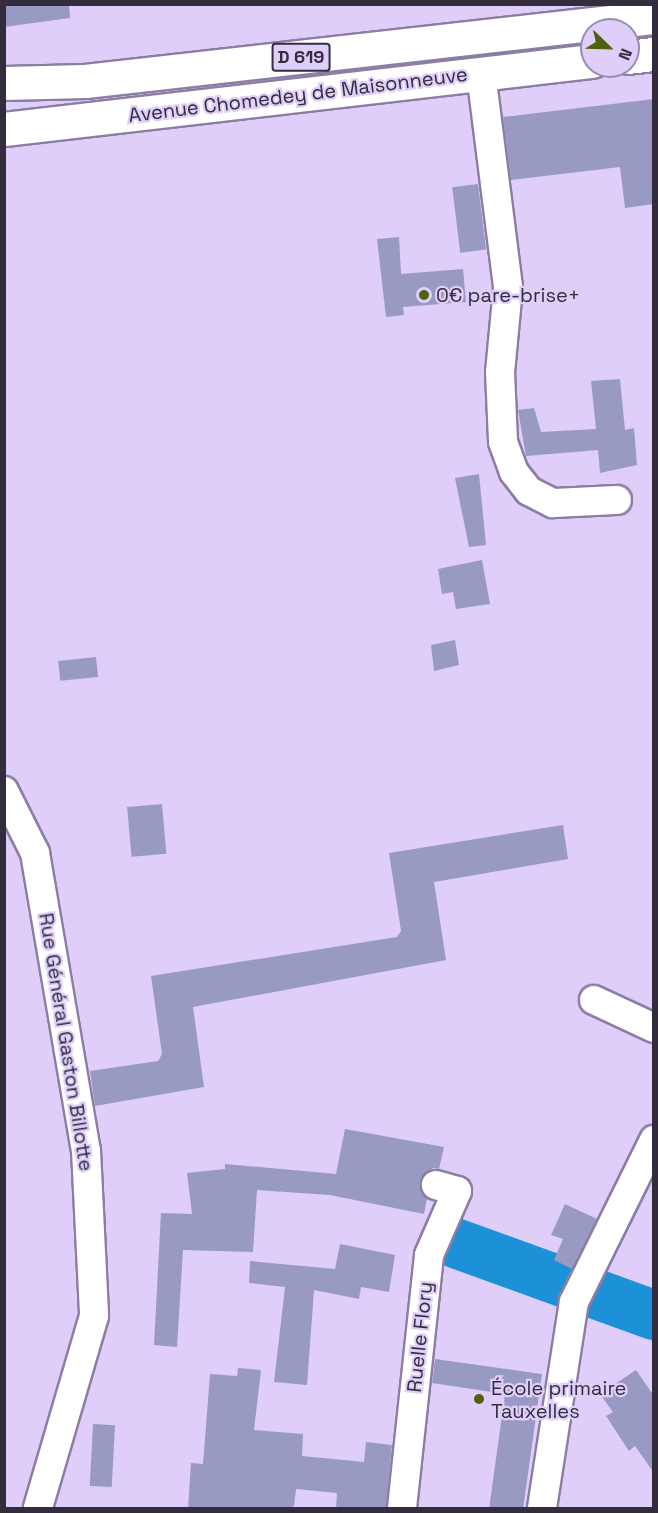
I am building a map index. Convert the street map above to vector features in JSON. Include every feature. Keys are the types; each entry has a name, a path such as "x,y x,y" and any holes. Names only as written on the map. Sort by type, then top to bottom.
{"main road":[{"name":"D 619","path":"4,83 97,80 654,17"},
{"name":"Avenue Chomedey de Maisonneuve","path":"4,129 580,62"}],"street":[{"path":"481,73 508,288 500,372 503,442 514,472 529,491 553,503 617,500"},
{"name":"Rue Général Gaston Billotte","path":"4,791 35,853 82,1128 94,1316 38,1509"},
{"path":"594,1000 654,1028"},
{"path":"542,1509 579,1292 654,1140"},
{"name":"Ruelle Flory","path":"402,1509 429,1255 457,1191 436,1185"}],"building":[{"path":"4,4 69,4 70,18 4,27"},
{"path":"654,99 654,204 625,208 620,167 511,180 503,117"},
{"path":"478,184 486,250 460,253 452,187"},
{"name":"0€ pare-brise+","path":"399,237 401,274 463,269 466,302 403,307 404,315 386,317 377,239"},
{"path":"620,379 625,430 634,428 637,465 600,473 598,450 526,456 518,410 534,408 541,432 596,429 591,381"},
{"path":"479,474 486,545 469,547 455,478"},
{"path":"482,560 490,604 456,609 453,592 442,594 438,569"},
{"path":"455,640 459,665 434,671 431,645"},
{"path":"96,657 98,677 60,681 58,661"},
{"path":"162,804 166,854 131,857 127,807"},
{"path":"563,825 568,859 434,882 446,960 193,1007 204,1087 95,1106 90,1071 158,1061 162,1054 151,976 397,937 401,931 389,853"},
{"path":"345,1129 444,1147 439,1169 433,1168 420,1181 427,1198 424,1214 330,1195 257,1190 253,1252 183,1250 177,1347 154,1345 161,1213 192,1214 187,1173 225,1169 225,1164 336,1174"},
{"path":"565,1204 597,1219 572,1269 554,1260 563,1239 551,1235"},
{"path":"340,1244 395,1255 389,1292 361,1287 359,1299 314,1290 307,1385 274,1382 285,1287 249,1283 250,1261 335,1269"},
{"path":"435,1359 542,1374 523,1509 489,1509 505,1394 432,1383"},
{"path":"238,1368 261,1370 254,1430 303,1434 302,1456 364,1462 366,1442 392,1445 386,1509 336,1509 337,1493 296,1489 294,1506 284,1509 188,1509 191,1463 203,1464 210,1374 237,1376"},
{"path":"636,1370 654,1396 654,1473 635,1446 629,1451 606,1416 613,1412 600,1394"},
{"path":"93,1424 115,1425 112,1487 90,1486"}],"waterway":[{"path":"455,1243 654,1315"}],"place":[{"name":"0€ pare-brise+","path":"424,295"},
{"name":"École primaire Tauxelles","path":"479,1399"}]}
